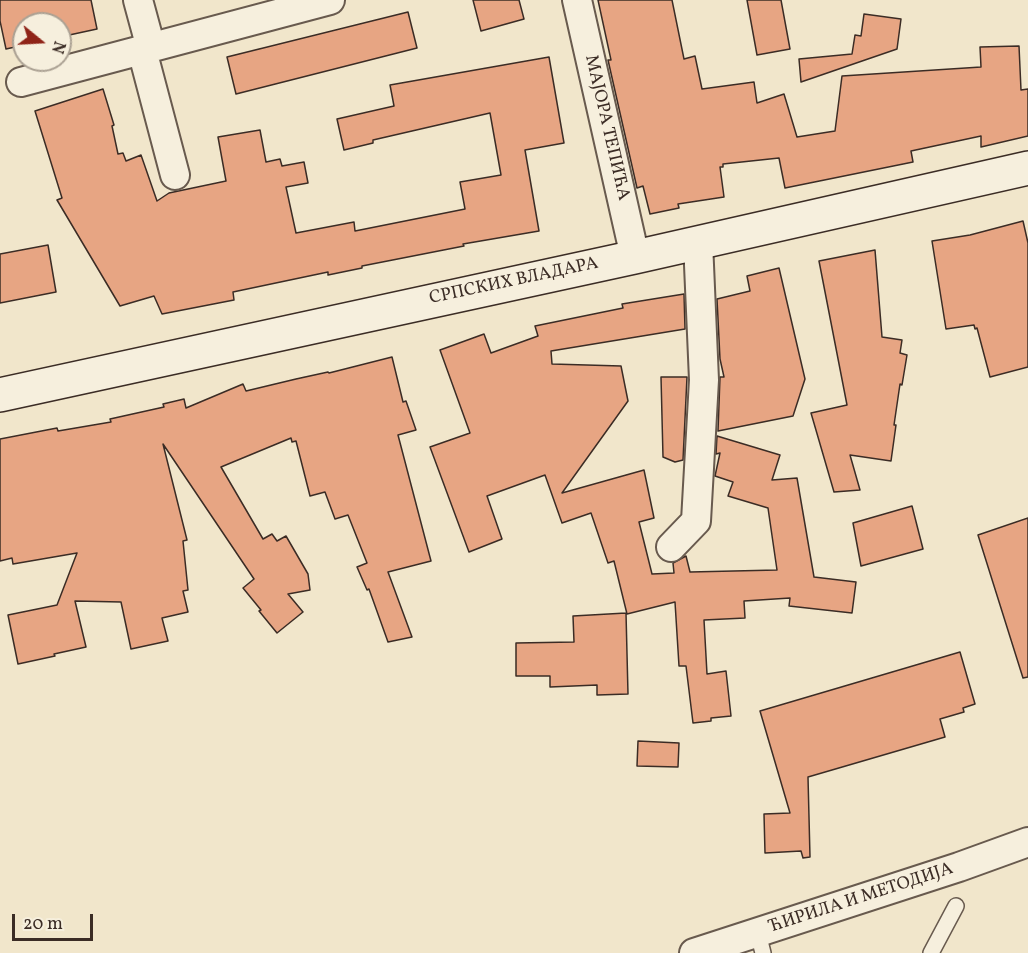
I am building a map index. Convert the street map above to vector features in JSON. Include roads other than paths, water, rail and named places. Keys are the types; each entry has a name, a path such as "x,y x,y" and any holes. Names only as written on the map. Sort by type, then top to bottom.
{"main road":[{"name":"СРПСКИХ ВЛАДАРА","path":"0,395 635,257 1028,168"}],"street":[{"path":"138,0 146,49 175,175"},
{"path":"21,82 330,0"},
{"name":"МАЈОРА ТЕПИЋА","path":"578,0 635,257"},
{"path":"671,548 696,520 704,380 698,242"},
{"name":"ЋИРИЛА И МЕТОДИЈА","path":"694,953 761,943 1028,842"}],"lane":[{"path":"931,953 956,906"}]}
